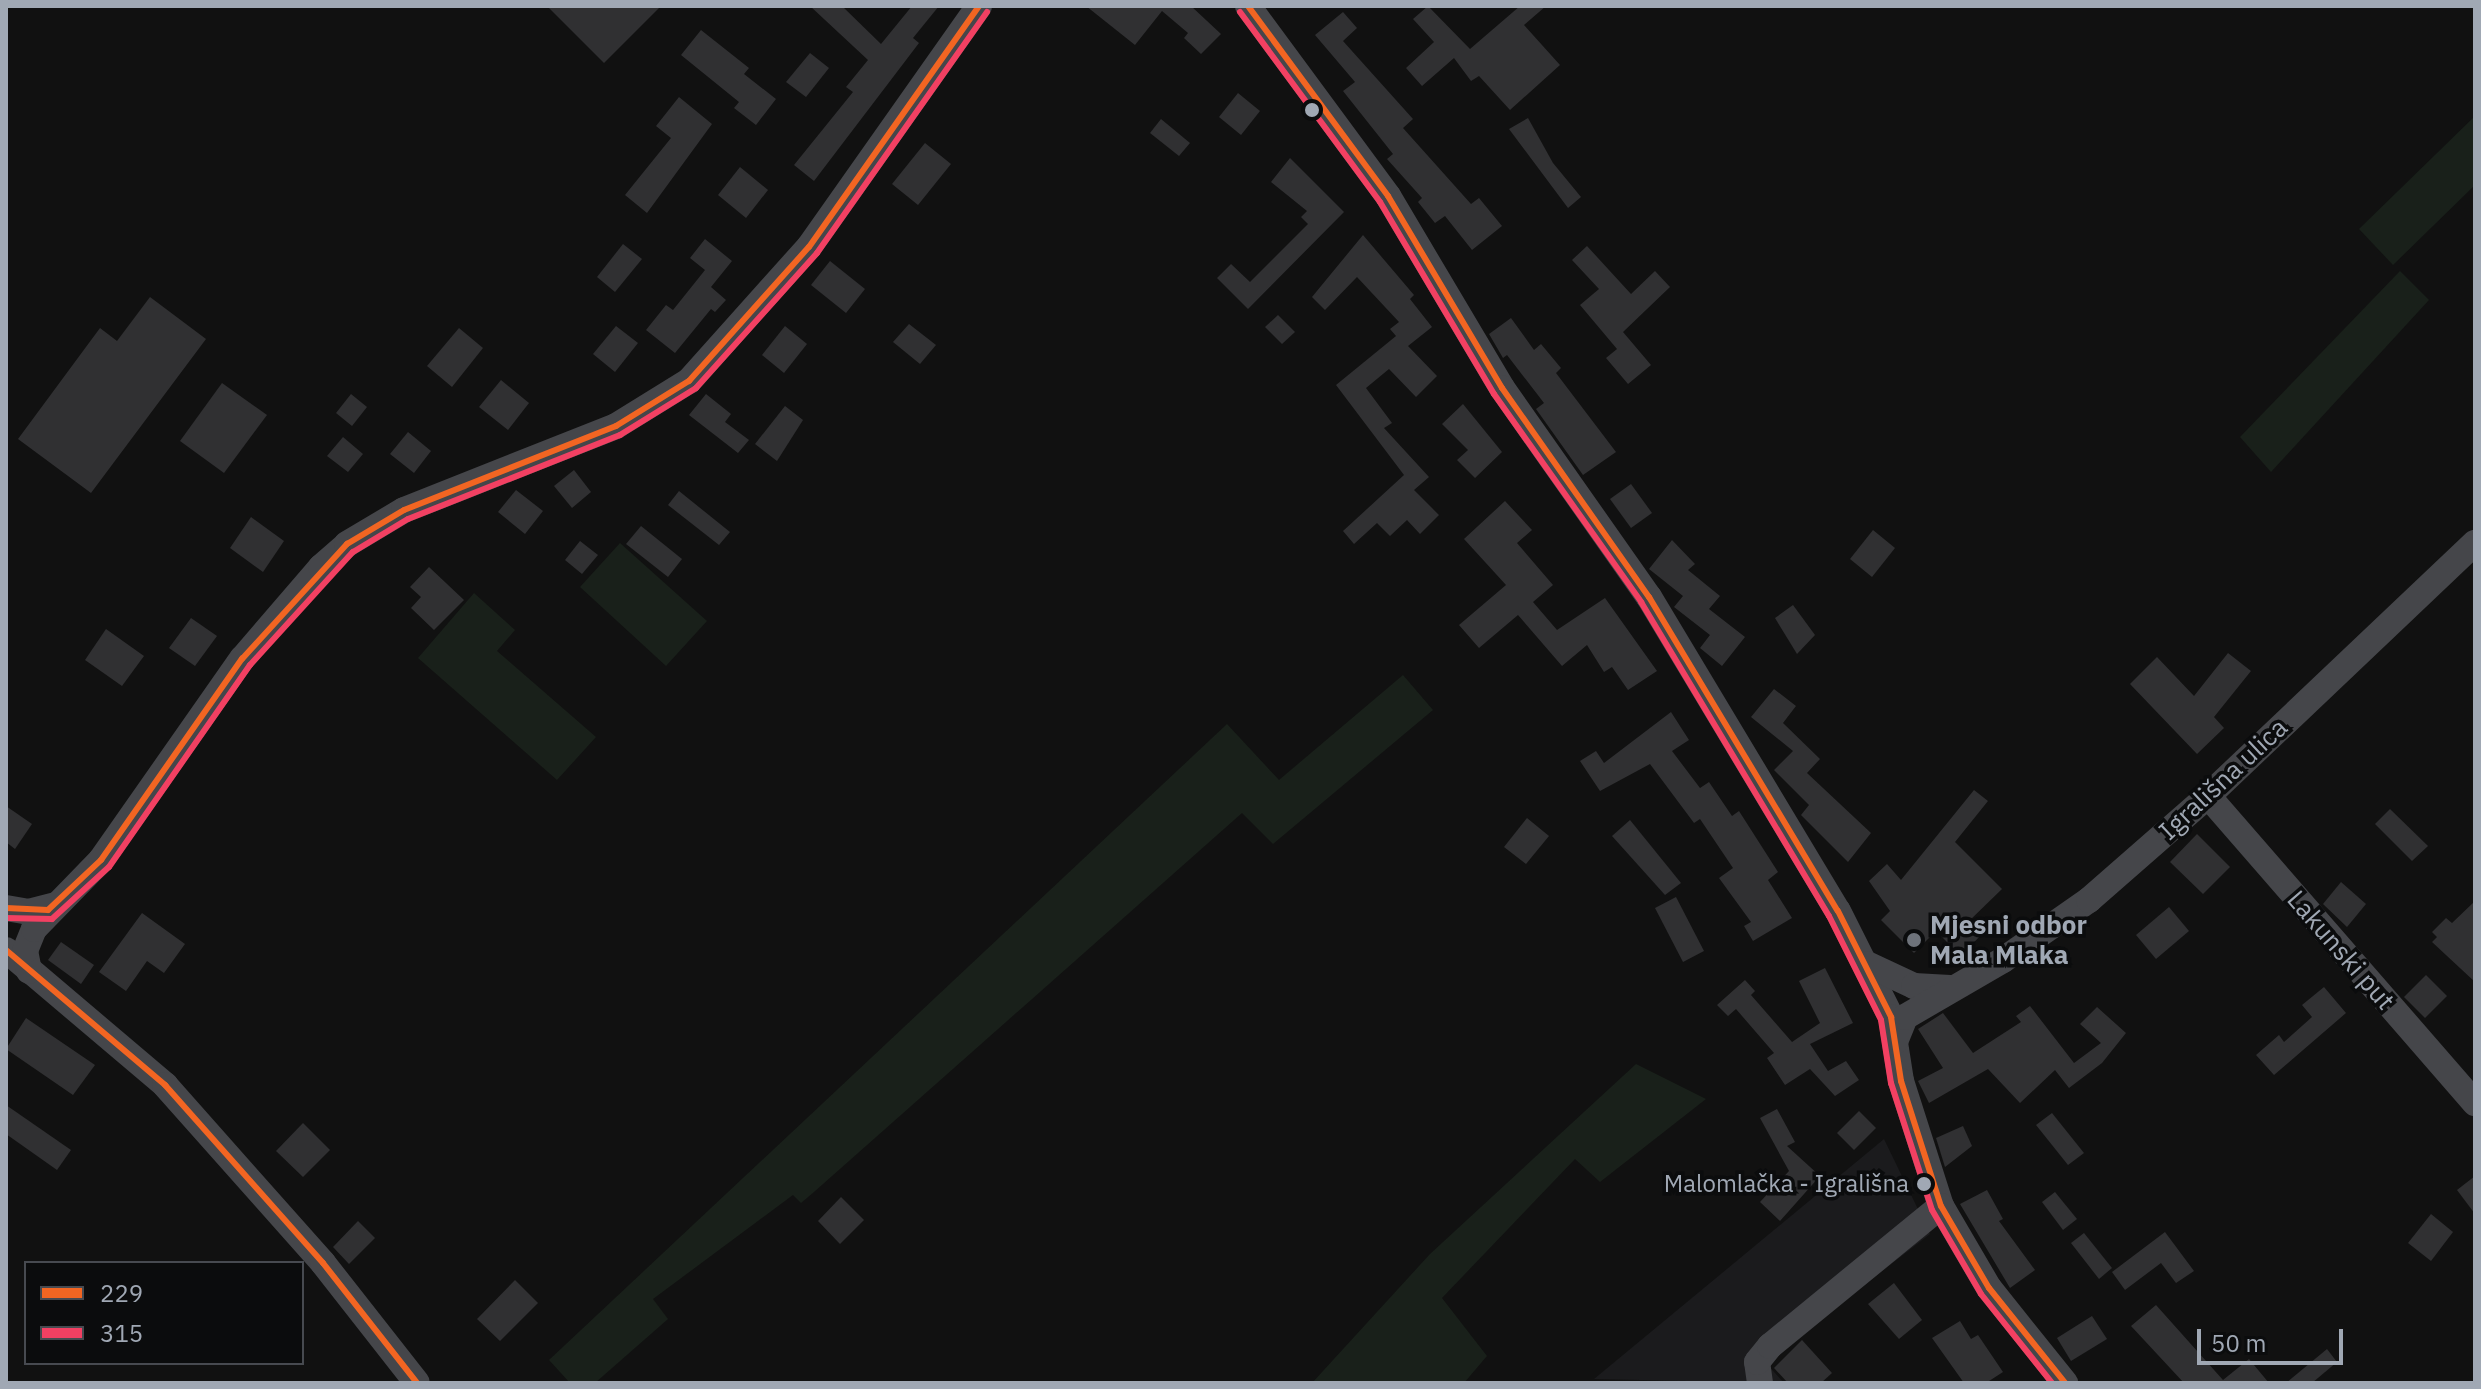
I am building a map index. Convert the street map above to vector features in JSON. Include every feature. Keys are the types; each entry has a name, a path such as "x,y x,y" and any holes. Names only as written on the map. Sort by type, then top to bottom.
{"street":[{"path":"29,971 26,943 56,905 101,860 282,609 347,544 404,510 630,419 699,372 809,247 979,6"},
{"path":"1248,6 1388,196 1502,388 1649,597 1867,964 1891,1017 1915,1135 1941,1206 1989,1288 2065,1383"},
{"name":"Igrališna ulica","path":"1895,1042 1905,1017 2003,960 2089,900 2208,796 2475,543"},
{"name":"Lakunski put","path":"2208,796 2475,1103"},
{"path":"6,908 28,912 56,905"},
{"path":"6,950 183,1103 323,1263 417,1383"},
{"path":"1867,964 1914,986 1951,988"},
{"path":"1760,1383 1757,1362 1770,1346 1941,1206"}],"shaded area":[{"path":"2475,116 2475,185 2393,265 2359,229"},
{"path":"2400,271 2429,300 2271,472 2240,437"},
{"path":"620,543 707,621 666,666 580,587"},
{"path":"474,593 515,630 497,651 596,737 557,780 418,658"},
{"path":"1403,675 1433,710 1273,844 1242,813 801,1203 793,1195 653,1299 668,1319 595,1383 570,1383 549,1360 1227,724 1279,780"},
{"path":"1636,1064 1706,1099 1600,1182 1575,1159 1442,1298 1487,1356 1464,1383 1312,1383 1430,1254"},
{"path":"1884,1139 1930,1234 1765,1362 1784,1383 1594,1379"}],"building":[{"path":"547,6 661,6 604,63"},
{"path":"810,6 842,6 881,44 912,6 939,6 913,38 919,43 814,181 794,165 853,92 846,87 868,60"},
{"path":"1086,6 1191,6 1221,34 1201,54 1184,38 1188,33 1162,11 1135,45"},
{"path":"1428,6 1470,49 1520,6 1546,6 1524,25 1560,65 1510,110 1479,76 1471,81 1454,58 1422,86 1406,68 1434,42 1413,19"},
{"path":"1343,12 1357,28 1343,41 1413,119 1403,128 1471,204 1479,198 1502,226 1472,250 1445,216 1435,223 1418,202 1422,198 1387,159 1393,154 1343,91 1355,82 1315,35"},
{"path":"701,30 749,68 744,74 776,99 756,125 734,108 739,102 681,55"},
{"path":"810,53 829,68 806,97 786,82"},
{"path":"1238,93 1260,111 1241,135 1219,117"},
{"path":"679,97 712,124 647,213 625,195 671,138 656,126"},
{"path":"1528,118 1553,163 1581,197 1568,208 1509,129"},
{"path":"1161,119 1190,143 1179,156 1150,133"},
{"path":"925,143 951,164 918,205 892,184"},
{"path":"1290,158 1344,212 1248,309 1217,278 1231,264 1250,282 1308,224 1301,217 1307,211 1271,182"},
{"path":"740,167 768,190 746,218 718,195"},
{"path":"1363,235 1414,295 1410,299 1432,327 1408,346 1437,376 1416,397 1389,369 1366,388 1392,423 1384,428 1429,477 1414,490 1439,515 1420,534 1407,520 1390,536 1377,523 1354,544 1343,531 1404,475 1336,385 1396,336 1390,329 1399,322 1357,277 1325,310 1312,297"},
{"path":"705,239 732,261 711,287 726,300 715,312 711,309 675,353 646,330 666,305 673,310 705,270 690,258"},
{"path":"623,244 642,259 615,292 597,277"},
{"path":"1587,246 1631,294 1655,271 1670,287 1623,332 1651,365 1628,384 1606,358 1617,349 1580,305 1599,289 1572,260"},
{"path":"830,261 865,289 846,313 811,285"},
{"path":"150,297 206,339 91,493 18,439 100,328 117,341"},
{"path":"1278,315 1295,332 1282,344 1265,327"},
{"path":"1511,318 1534,350 1541,344 1561,368 1556,373 1616,452 1583,475 1536,409 1544,403 1507,355 1503,358 1489,334"},
{"path":"909,324 936,345 920,364 893,342"},
{"path":"616,326 638,343 615,372 593,354"},
{"path":"785,326 807,344 784,373 762,355"},
{"path":"459,328 483,348 452,387 427,366"},
{"path":"501,380 529,403 508,430 479,407"},
{"path":"222,383 267,415 224,473 180,441"},
{"path":"351,394 367,407 352,426 336,413"},
{"path":"706,394 731,414 725,422 749,440 738,453 689,415"},
{"path":"1463,404 1502,452 1475,478 1457,460 1468,450 1442,424"},
{"path":"785,406 803,420 777,461 755,444"},
{"path":"408,432 431,451 414,473 390,454"},
{"path":"343,437 363,454 348,472 327,456"},
{"path":"574,470 591,492 572,508 554,486"},
{"path":"1631,484 1652,513 1631,528 1610,499"},
{"path":"516,490 543,511 525,534 498,512"},
{"path":"679,491 730,532 719,545 668,505"},
{"path":"1505,501 1532,530 1517,543 1553,585 1533,602 1557,630 1605,598 1657,671 1628,690 1612,667 1604,672 1587,645 1562,666 1518,615 1479,648 1459,625 1506,585 1464,539"},
{"path":"251,517 284,541 263,572 230,548"},
{"path":"641,526 682,559 668,577 626,544"},
{"path":"1873,530 1895,548 1872,577 1850,559"},
{"path":"1672,540 1695,564 1688,570 1720,596 1709,609 1745,637 1722,666 1700,648 1710,635 1674,607 1683,596 1649,569"},
{"path":"580,541 598,555 582,574 565,560"},
{"path":"429,567 464,600 434,630 411,608 421,597 410,587"},
{"path":"1793,605 1815,635 1797,654 1775,618"},
{"path":"191,618 217,636 195,666 169,648"},
{"path":"106,629 144,656 122,686 85,660"},
{"path":"2228,653 2251,671 2214,717 2224,728 2197,754 2130,684 2157,657 2194,696"},
{"path":"1774,689 1796,706 1783,723 1820,759 1807,773 1871,833 1848,862 1801,815 1809,805 1774,770 1793,751 1751,717"},
{"path":"1671,712 1689,740 1672,751 1700,788 1709,782 1732,816 1739,811 1778,872 1768,880 1792,918 1753,941 1744,926 1751,922 1719,878 1733,868 1700,819 1694,823 1650,764 1600,791 1580,761 1596,751 1604,763"},
{"path":"1974,790 1988,801 1955,842 2002,889 1967,923 1980,936 1961,956 1936,931 1914,953 1881,920 1890,911 1869,881 1887,864 1901,880"},
{"path":"6,806 32,824 15,849 6,842"},
{"path":"2390,809 2428,846 2412,861 2375,824"},
{"path":"1527,818 1549,836 1526,864 1504,847"},
{"path":"1630,820 1681,883 1665,895 1612,836"},
{"path":"2197,834 2230,867 2203,894 2170,862"},
{"path":"2341,882 2366,904 2347,927 2323,904"},
{"path":"1676,897 1704,951 1683,962 1655,908"},
{"path":"2475,901 2475,982 2432,942 2437,937 2432,932 2446,918 2452,923"},
{"path":"2169,907 2189,931 2156,959 2136,935"},
{"path":"142,913 185,944 164,973 147,961 126,991 99,972"},
{"path":"61,942 94,965 81,984 48,960"},
{"path":"1825,968 1853,1023 1810,1044 1828,1071 1846,1061 1859,1080 1835,1096 1810,1069 1785,1085 1767,1058 1774,1053 1736,1009 1728,1016 1717,1005 1745,980 1755,991 1751,995 1792,1042 1820,1023 1799,981"},
{"path":"2426,975 2447,996 2425,1018 2404,997"},
{"path":"2324,987 2346,1013 2274,1075 2256,1055 2279,1035 2284,1042 2312,1017 2302,1005"},
{"path":"2030,1006 2074,1063 2101,1043 2080,1024 2097,1007 2126,1033 2102,1063 2069,1088 2055,1070 2020,1103 1988,1069 1929,1103 1918,1081 1943,1068 1918,1029 1943,1013 1973,1053 2021,1022 2016,1016"},
{"path":"26,1018 95,1065 73,1095 6,1049"},
{"path":"6,1105 71,1150 57,1170 6,1134"},
{"path":"1777,1109 1795,1142 1787,1146 1820,1176 1780,1221 1760,1202 1789,1171 1760,1118"},
{"path":"1859,1111 1876,1128 1854,1150 1837,1133"},
{"path":"2052,1113 2084,1153 2068,1165 2036,1125"},
{"path":"303,1123 330,1150 303,1177 276,1151"},
{"path":"1963,1126 1972,1146 1945,1167 1936,1138"},
{"path":"2475,1176 2475,1214 2457,1190"},
{"path":"1987,1190 2003,1219 1999,1221 2035,1270 2010,1288 1960,1204"},
{"path":"2055,1192 2077,1219 2063,1230 2042,1202"},
{"path":"841,1197 864,1220 840,1244 818,1221"},
{"path":"2431,1214 2453,1232 2431,1261 2408,1243"},
{"path":"358,1221 375,1238 349,1264 333,1247"},
{"path":"2165,1232 2194,1271 2176,1283 2161,1263 2125,1290 2112,1272"},
{"path":"2084,1233 2112,1268 2099,1279 2071,1243"},
{"path":"515,1280 538,1303 500,1341 477,1319"},
{"path":"1894,1283 1922,1320 1899,1339 1868,1304"},
{"path":"2156,1305 2223,1380 2249,1359 2269,1383 2184,1383 2131,1326"},
{"path":"2092,1316 2107,1339 2071,1361 2057,1338"},
{"path":"1960,1321 1971,1339 1978,1335 2003,1372 1986,1383 1964,1383 1932,1338"},
{"path":"1802,1340 1832,1373 1821,1383 1788,1383 1774,1368"},
{"path":"2327,1349 2337,1362 2312,1383 2286,1383"}],"transit line":[{"name":"229","path":"6,908 48,910 101,860 242,659 347,544 404,510 616,426 689,381 809,247 979,6"},
{"name":"229","path":"1248,6 1388,196 1502,388 1649,597 1838,911 1891,1017 1901,1081 1941,1206 1989,1288 2065,1383"},
{"name":"315","path":"6,918 52,919 109,867 250,665 353,552 408,519 620,435 696,388 817,253 987,12"},
{"name":"315","path":"1240,12 1380,202 1494,394 1641,602 1829,916 1881,1020 1891,1083 1932,1210 1981,1294 2052,1383"},
{"name":"229","path":"6,950 165,1085 323,1263 417,1383"}],"place":[{"name":"Mjesni odbor Mala Mlaka","path":"1914,940"},
{"name":"Malomlačka - Igrališna","path":"1924,1184"}]}
